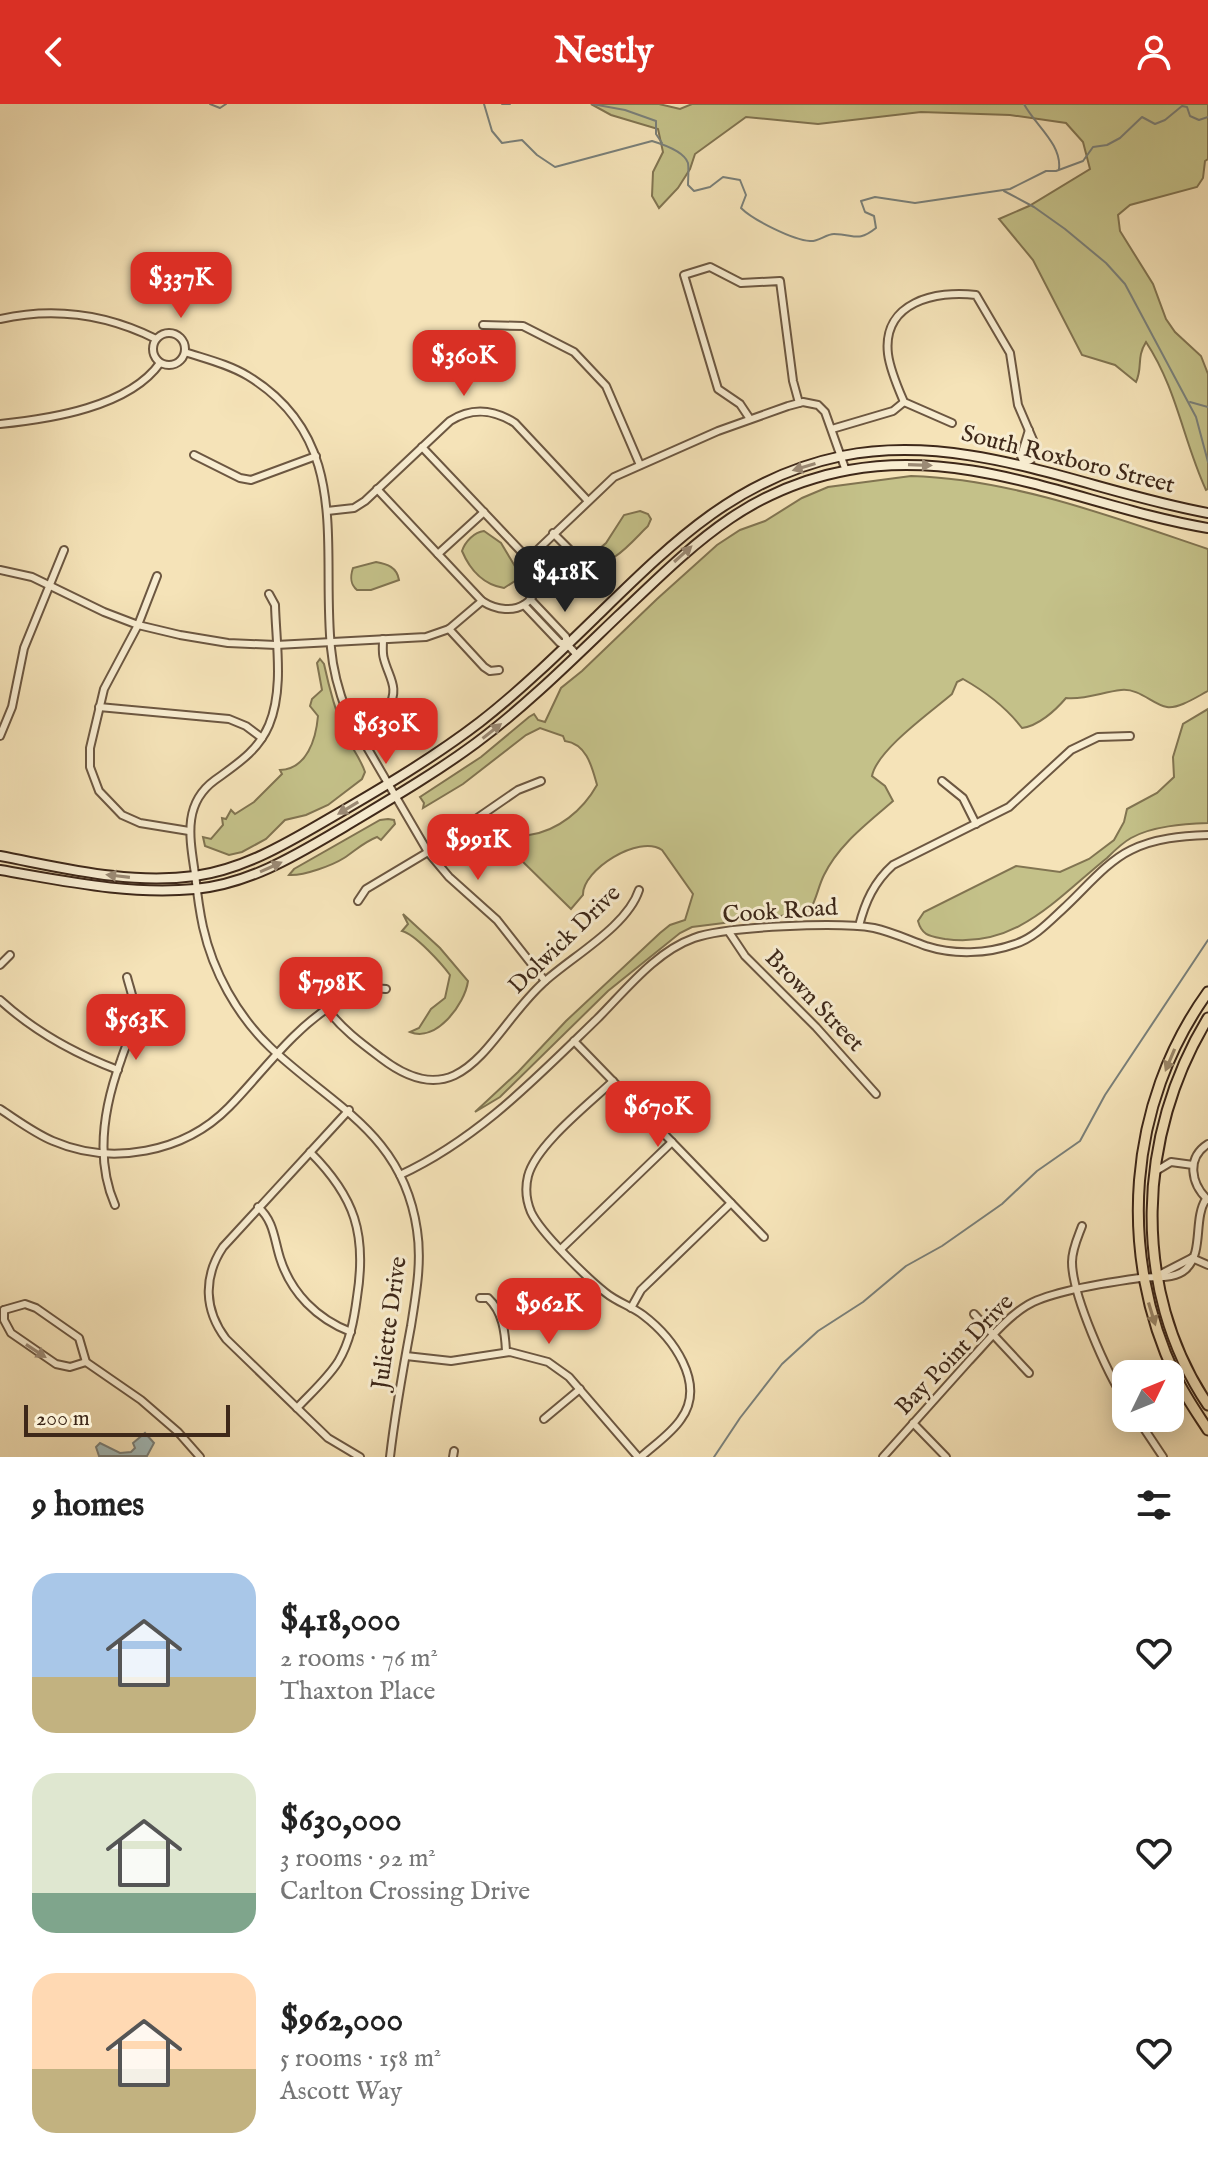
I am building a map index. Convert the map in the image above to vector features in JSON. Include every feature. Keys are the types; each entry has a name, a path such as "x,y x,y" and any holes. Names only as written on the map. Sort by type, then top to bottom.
{"main road":[{"path":"1208,992 1182,1033 1168,1063 1144,1142 1137,1197 1144,1278 1151,1312 1177,1379 1208,1430"},
{"path":"1208,1018 1174,1085 1158,1145 1152,1215 1157,1276 1175,1340 1208,1405"}],"street":[{"path":"750,419 740,404 728,399 718,389 684,275 710,267 741,283 780,281 793,381 799,403"},
{"path":"952,423 904,402 888,354 894,324 919,299 955,292 976,295 1010,353 1016,397 1029,430 1021,456 1025,464"},
{"path":"0,319 36,313 90,316 126,326 156,339"},
{"path":"483,325 523,326 574,352 606,386 640,465"},
{"path":"0,424 47,418 99,403 133,388 160,363 176,364 185,352 183,341 175,334 164,333 156,339 154,355 160,363"},
{"path":"185,352 235,369 261,385 297,421 316,456 324,481 331,642 337,682 347,713 428,852 449,877 497,920 545,981"},
{"path":"832,429 893,411 904,402"},
{"path":"529,558 614,477 750,419 799,403 818,405 825,412 846,471"},
{"path":"327,511 354,508 450,421 462,414 483,411 497,413 520,428 588,501"},
{"path":"377,489 482,601 505,611 527,602 537,581 529,558 422,447"},
{"name":"South Roxboro Street","path":"0,856 117,877 164,879 195,876 256,858 388,784 479,723 700,520 745,491 776,477 841,456 908,450 949,451 1025,464 1208,513"},
{"path":"194,455 240,478 251,480 316,456"},
{"name":"South Roxboro Street","path":"0,870 116,890 196,889 231,882 270,868 395,797 477,743 523,705 684,552 729,518 778,492 846,471 898,465 964,468 1208,528"},
{"path":"438,554 484,512"},
{"path":"553,533 570,550 574,568 584,585"},
{"path":"0,736 12,707 24,648 64,550"},
{"path":"0,570 19,573 138,625 247,645 426,637 449,629 482,601"},
{"path":"157,576 138,625 104,689 90,759 93,779 105,801 131,820 189,831 193,809 204,789 249,755 262,738 276,701 274,601 269,594"},
{"path":"527,602 560,643 567,644 577,655"},
{"path":"449,629 484,667 490,671 499,670"},
{"path":"383,639 385,663 395,686 388,708"},
{"path":"99,707 229,719 246,726 262,738"},
{"path":"859,926 869,894 893,865 1009,807 1071,750 1098,737 1130,736"},
{"path":"358,901 366,889 428,852 518,790 541,781"},
{"path":"942,781 963,798 976,824"},
{"name":"Juliette Drive","path":"189,831 205,936 221,978 245,1018 278,1053 349,1110 375,1137 400,1175 413,1210 419,1245 418,1283 390,1457"},
{"name":"Cook Road","path":"400,1175 435,1158 494,1116 647,970 675,947 696,937 729,932 859,926 948,952 984,951 1019,943 1044,927 1131,850 1152,841 1208,835"},
{"name":"Dolwick Drive","path":"327,1009 346,1031 400,1073 423,1081 443,1080 459,1074 474,1063 545,981 593,944 633,904 639,890"},
{"name":"Brown Street","path":"729,932 745,956 816,1027 876,1094"},
{"path":"0,965 10,955"},
{"path":"115,1205 103,1169 110,1097 134,1023 134,1005 127,977"},
{"path":"0,1109 52,1141 83,1150 104,1153 153,1150 170,1145 200,1130 227,1109 300,1030 327,1009 369,989 386,989"},
{"path":"0,1000 59,1044 118,1070"},
{"path":"574,1041 764,1237"},
{"path":"406,1356 451,1361 506,1351 524,1353 548,1362 569,1377 640,1457 682,1418 689,1402 689,1376 675,1349 645,1317 603,1291 532,1214 526,1196 528,1176 542,1150 613,1081"},
{"path":"349,1110 258,1207 217,1256 209,1277 208,1299 214,1320 226,1339 328,1438 360,1457"},
{"path":"562,1248 672,1142"},
{"path":"1208,1144 1197,1153 1193,1165 1197,1187 1207,1199 1200,1212 1192,1258 1208,1265"},
{"path":"1158,1145 1171,1162"},
{"path":"297,1408 336,1364 351,1332 361,1271 357,1224 339,1184 310,1152"},
{"path":"1154,1173 1171,1162 1193,1165"},
{"path":"631,1308 641,1290 731,1203"},
{"path":"258,1207 271,1221 280,1260 299,1296 318,1314 351,1332"},
{"path":"1082,1226 1072,1258 1073,1275 1112,1377"},
{"name":"Bay Point Drive","path":"883,1457 994,1335 1026,1306 1058,1294 1144,1278 1168,1277 1183,1271 1192,1258"},
{"path":"480,1298 488,1298 496,1307 504,1325 506,1351"},
{"path":"86,1362 70,1367 56,1364 11,1333 6,1327 2,1308 18,1305 36,1308 79,1338 86,1362 141,1400 178,1432 200,1457"},
{"path":"974,1314 1029,1373"},
{"path":"544,1419 580,1389"},
{"path":"913,1423 946,1457"},
{"path":"1146,1432 1163,1457"}],"shaded area":[{"path":"591,104 659,104 680,109 692,104 1208,104 1208,159 1197,187 1130,205 1118,215 1120,231 1153,284 1166,319 1201,356 1208,374 1208,489 1198,471 1173,396 1146,342 1136,382 1115,365 1082,355 1033,260 999,219 1029,206 1090,169 1083,142 1066,123 1010,115 921,112 818,124 746,117 695,154 678,188 659,208 652,196 653,172 663,152 658,129 611,115"},
{"path":"911,476 987,484 1024,492 1208,549 1208,691 1172,707 1162,706 1128,690 1066,698 1046,717 1022,728 988,695 963,679 957,682 952,694 894,743 876,766 872,776 885,786 893,801 838,853 824,875 810,910 692,927 680,933 608,991 500,1097 475,1112 660,933 670,925 685,920 693,894 662,850 652,846 640,847 601,866 571,909 519,858 517,850 529,835 550,829 569,818 585,803 597,785 583,751 565,741 563,736 540,728 526,735 463,784 423,808 420,797 481,757 534,714 538,720 545,722 561,688 717,545 740,530 765,521 802,498 828,487"},
{"path":"640,511 651,519 628,546 605,562 589,560 606,543 624,515"},
{"path":"484,531 501,543 519,573 515,581 504,588 478,576 462,551 470,538"},
{"path":"376,562 394,569 399,580 371,590 357,590 351,580 353,568"},
{"path":"320,659 344,732 365,772 362,779 328,805 285,820 266,839 242,852 229,855 205,846 203,837 211,839 223,825 222,818 226,819 231,810 235,814 254,802 282,774 280,770 297,764 308,751 318,716 310,706 312,699 322,690 317,663"},
{"path":"1208,709 1208,823 1158,828 1131,838 1034,918 1014,929 970,940 935,937 922,930 918,921 924,912 1016,866 1060,872 1089,859 1114,840 1127,809 1157,793 1174,777 1173,757 1183,724"},
{"path":"380,820 394,820 395,824 381,840 377,837 372,839 326,867 289,875 294,869"},
{"path":"403,914 440,948 468,981 461,1000 448,1019 430,1032 420,1034 410,1032 419,1028 431,1009 445,998 450,975 421,943 402,931 408,924"}],"water":[{"path":"145,1433 154,1443 147,1456 99,1456 96,1447 100,1443 120,1453 131,1452 135,1448 133,1443"}],"waterway":[{"path":"210,104 220,108 226,104"},
{"path":"484,104 492,131 502,143 522,140 555,167 652,141 667,146 686,159 688,185 694,191 710,187 723,177 740,180 746,195 741,208 774,229 810,241 834,234 860,236 870,233 876,228 874,216 865,212 861,201 875,197 915,203 1010,189 1046,171 1056,171 1083,161 1093,147 1107,145 1120,138 1142,117 1155,124 1182,106 1187,107 1190,116 1199,120 1208,117"},
{"path":"502,104 510,104"},
{"path":"592,104 625,110 656,121 656,134 662,143"},
{"path":"1024,104 1052,143 1059,169"},
{"path":"1004,191 1065,229 1106,263 1125,284 1196,417 1208,462"},
{"path":"1190,402 1208,407"},
{"path":"714,1457 782,1364 818,1331 863,1302 906,1266 942,1246 1002,1204 1037,1171 1080,1141 1105,1095 1208,940"}]}
